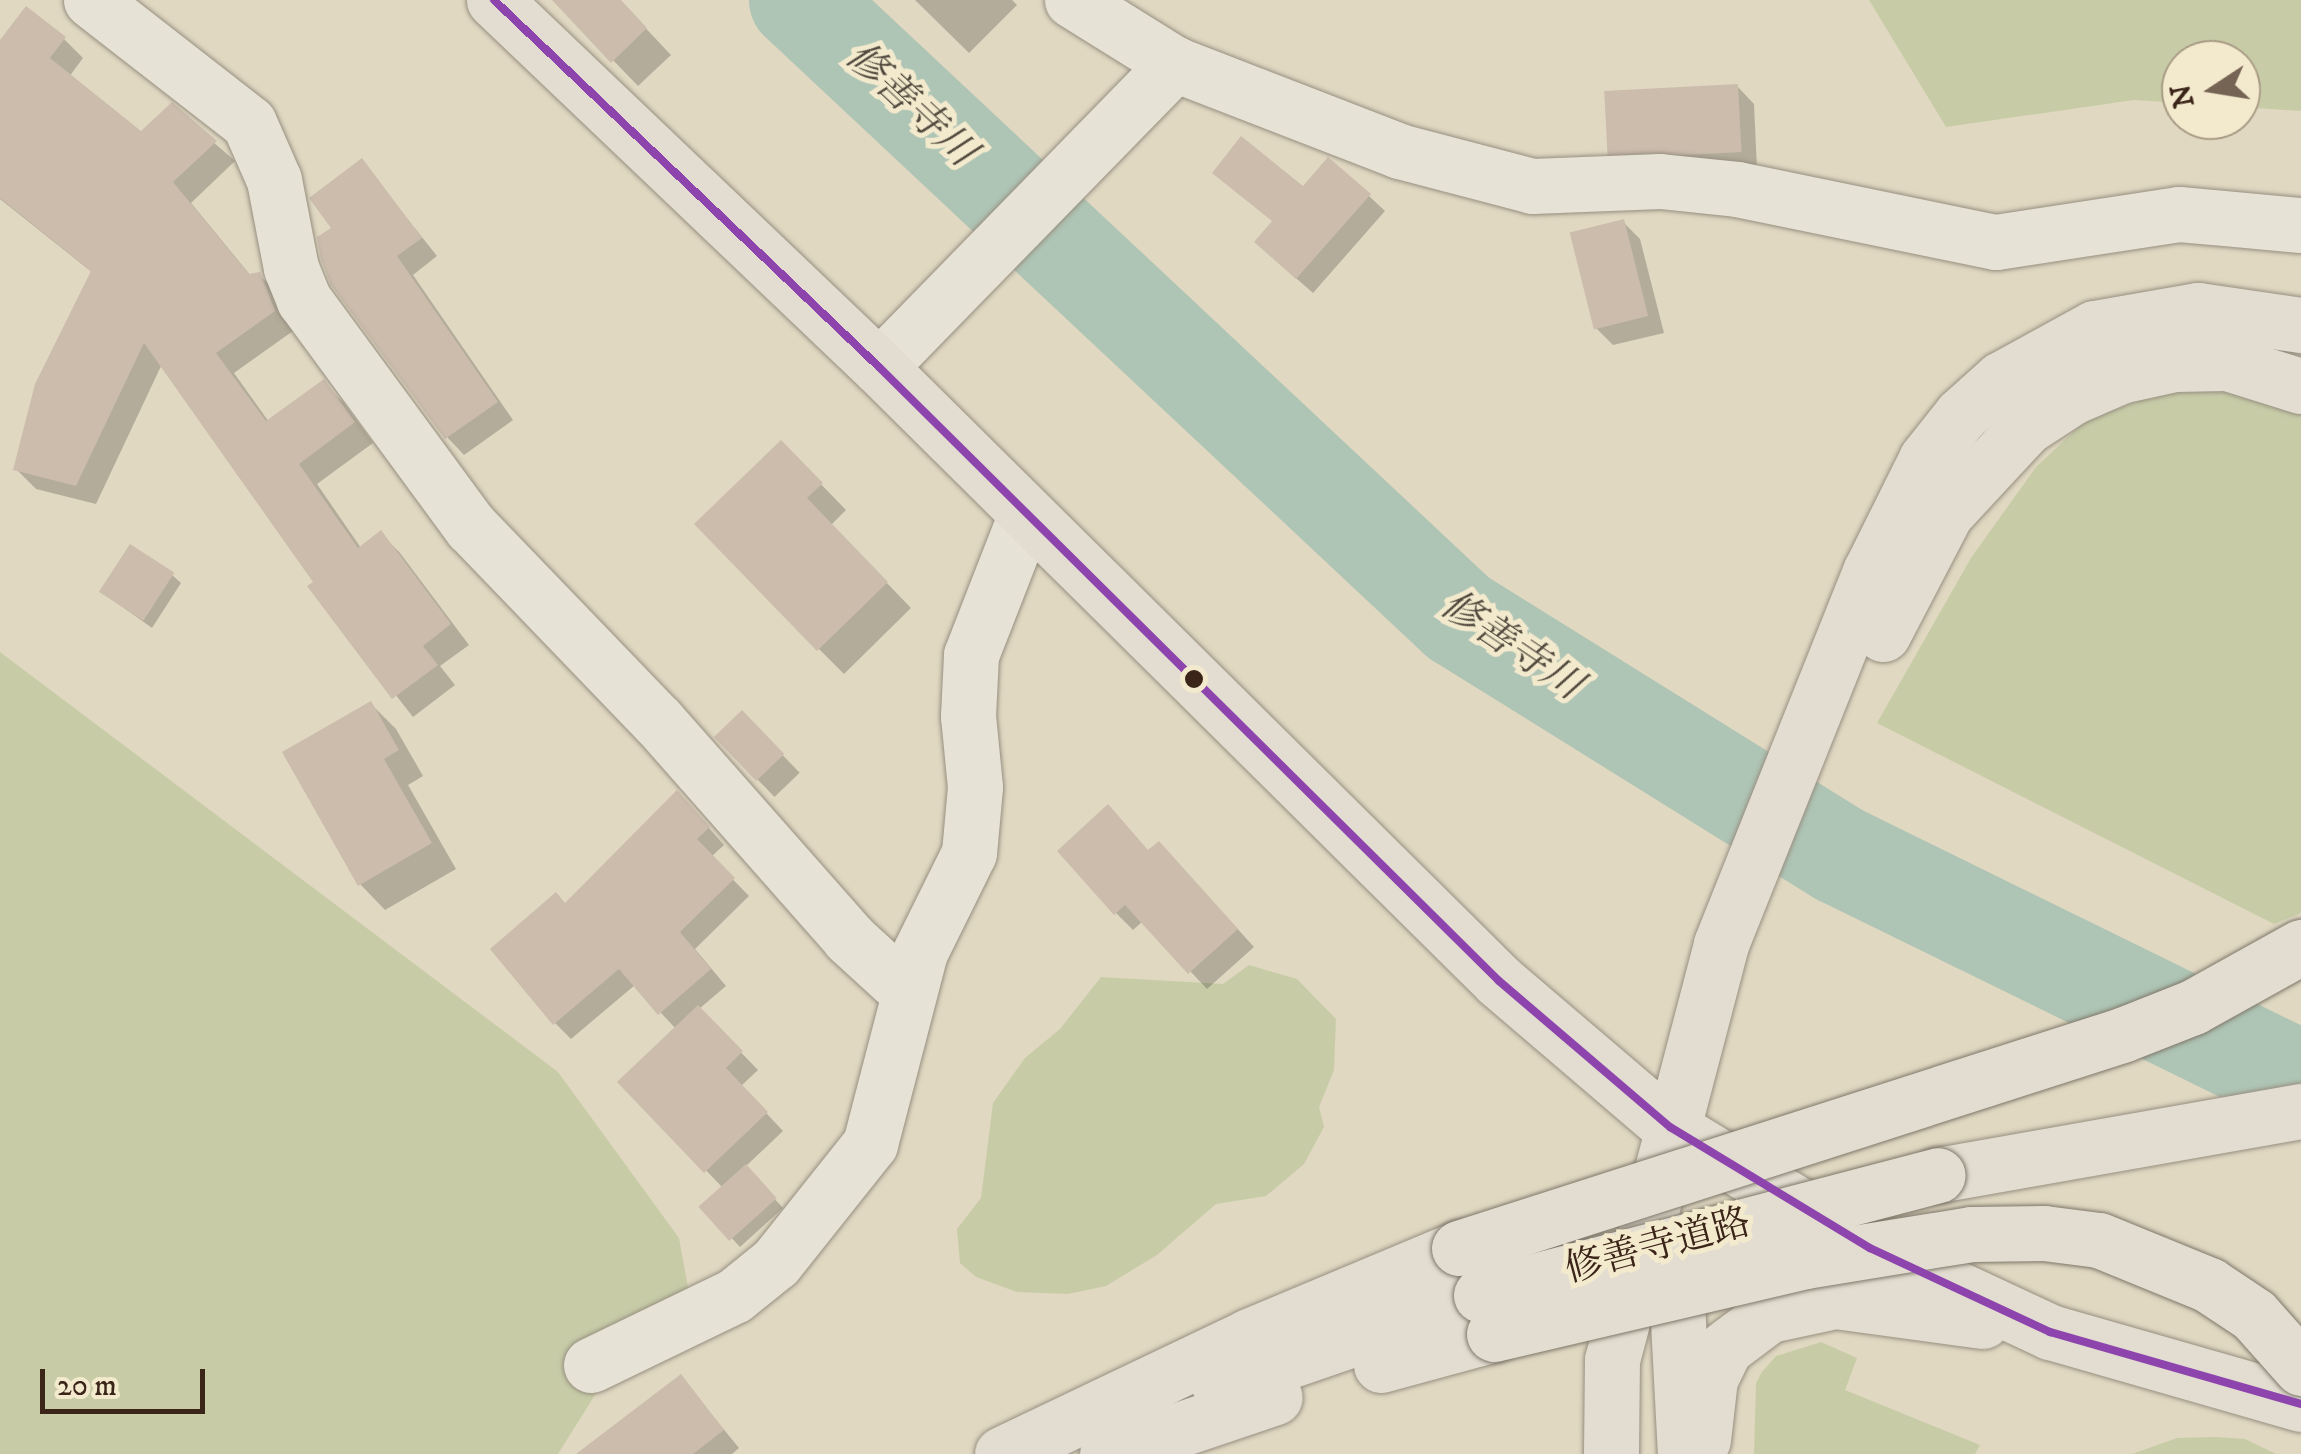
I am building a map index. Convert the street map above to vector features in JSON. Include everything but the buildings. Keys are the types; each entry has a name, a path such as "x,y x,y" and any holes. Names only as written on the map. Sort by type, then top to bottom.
{"highway":[{"path":"494,0 898,349 1026,514 1499,980 1670,1127 1870,1248 2050,1332"},
{"path":"1611,1454 1612,1360 1670,1127 1824,726 1910,487 1961,414 2001,379 2045,350 2145,314 2198,310 2301,325"},
{"path":"1824,726 1919,557 1975,478 2026,427 2120,376 2174,364 2227,364 2301,386"},
{"path":"1107,1454 1478,1292 2193,1008 2301,947"},
{"name":"修善寺道路","path":"1034,1454 1478,1292 1938,1175 2301,1111"},
{"path":"1670,1127 1685,1454"},
{"path":"1002,1454 1249,1336 1478,1292 1805,1260 1972,1234 2044,1233 2099,1240 2209,1285 2254,1315 2301,1368"},
{"path":"1703,1454 1710,1380 1743,1329 1804,1303 1872,1302 2050,1332 2301,1404"}],"street":[{"path":"91,0 249,123 274,180 291,268 304,300 471,526 658,721 849,938 909,993"},
{"path":"1072,0 1176,64 1399,151 1532,186 1660,180 1736,189 1996,242 2179,214 2301,224"},
{"path":"898,349 1095,140 1176,64"},
{"path":"591,1365 734,1296 776,1262 870,1144 930,922 969,853 976,787 968,716 971,655 1026,514"}],"green space":[{"path":"1869,0 2301,0 2301,111 2261,108 2261,40 2161,40 2161,102 2134,100 1946,127"},
{"path":"2233,390 2301,414 2301,913 2274,924 1877,723 1971,558 2036,467 2087,419 2161,393"},
{"path":"0,652 558,1072 679,1238 689,1293 620,1355 558,1454 0,1454"},
{"path":"1249,965 1297,979 1336,1019 1334,1070 1319,1107 1324,1127 1304,1164 1266,1196 1216,1204 1157,1255 1106,1286 1068,1294 1017,1292 976,1277 960,1263 957,1229 981,1198 993,1103 1025,1058 1060,1029 1101,977 1223,984"},
{"path":"1821,1342 1857,1358 1845,1390 1980,1445 1975,1454 1754,1454 1756,1383 1762,1372 1776,1356"},
{"path":"2177,1438 2245,1439 2276,1454 2132,1454"}],"waterway":[{"name":"修善寺川","path":"799,0 1459,618 1840,855 2301,1081"}],"transit line":[{"path":"494,0 879,367 1499,981 1670,1127 1870,1248 2050,1332 2301,1404"}]}
